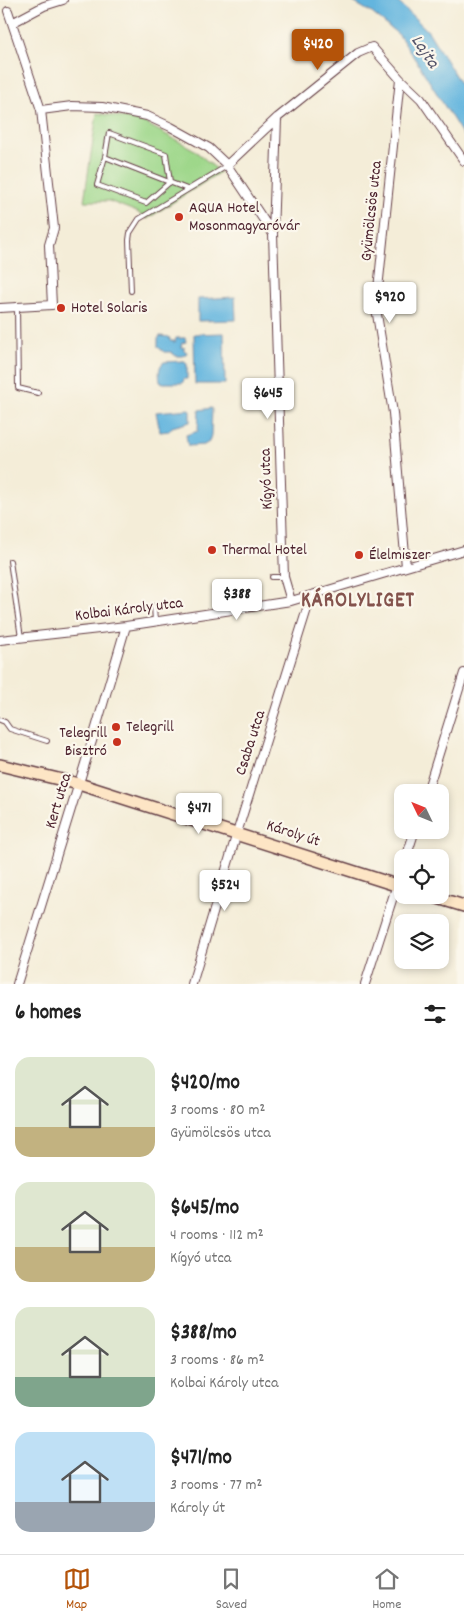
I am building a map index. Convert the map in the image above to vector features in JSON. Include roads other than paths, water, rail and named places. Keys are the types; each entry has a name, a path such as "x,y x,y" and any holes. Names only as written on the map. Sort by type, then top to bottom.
{"street":[{"path":"12,23 44,6 63,0"},
{"path":"0,308 52,305 49,245 54,228 41,110 8,11"},
{"path":"227,165 277,118 358,53 372,46 400,79 421,99 464,161"},
{"name":"Gyümölcsös utca","path":"400,79 376,308 393,413 406,568"},
{"path":"41,110 72,106 102,106 147,116 171,127 209,148 227,165 273,234"},
{"name":"Kígyó utca","path":"277,118 273,234 284,577 291,602"},
{"name":"Kolbai Károly utca","path":"0,640 126,626 291,602 464,550"},
{"name":"Csaba utca","path":"192,984 311,596"},
{"name":"Kert utca","path":"17,984 126,626"},
{"path":"429,784 464,674"},
{"name":"Károly út","path":"0,765 79,784 394,884"},
{"path":"449,901 464,906"},
{"path":"365,984 394,903"}],"lane":[{"path":"109,133 166,154 170,182 146,203 97,185 109,133"},
{"path":"105,157 187,189"},
{"path":"131,291 129,240 134,225 152,210 227,165"},
{"path":"17,307 18,388 38,393"},
{"path":"10,561 21,638"},
{"path":"272,577 284,577"},
{"path":"154,606 155,622"},
{"path":"0,720 5,722 10,729 47,741"}],"water":[{"name":"Lajta","path":"350,0 394,0 428,31 464,90 464,137 399,35 372,13"},
{"path":"235,297 236,320 198,321 198,299"},
{"path":"224,333 225,384 195,384 194,334"},
{"path":"160,336 169,337 171,342 173,340 175,342 176,338 185,338 186,342 182,343 181,347 185,348 183,350 187,352 186,354 176,356 171,352 164,352 158,347"},
{"path":"183,361 187,364 187,379 184,379 183,383 160,382 159,371 164,362"},
{"path":"212,408 209,442 204,445 188,446 186,435 198,431 199,410"},
{"path":"190,409 190,422 172,427 169,431 160,432 156,412"}],"place":[{"name":"AQUA Hotel Mosonmagyaróvár","path":"179,217"},
{"name":"Hotel Solaris","path":"61,308"},
{"name":"Thermal Hotel","path":"212,550"},
{"name":"Élelmiszer","path":"359,555"},
{"name":"Telegrill","path":"116,727"},
{"name":"Telegrill Bisztró","path":"117,742"}],"district":[{"name":"KÁROLYLIGET","path":"358,602"}]}
